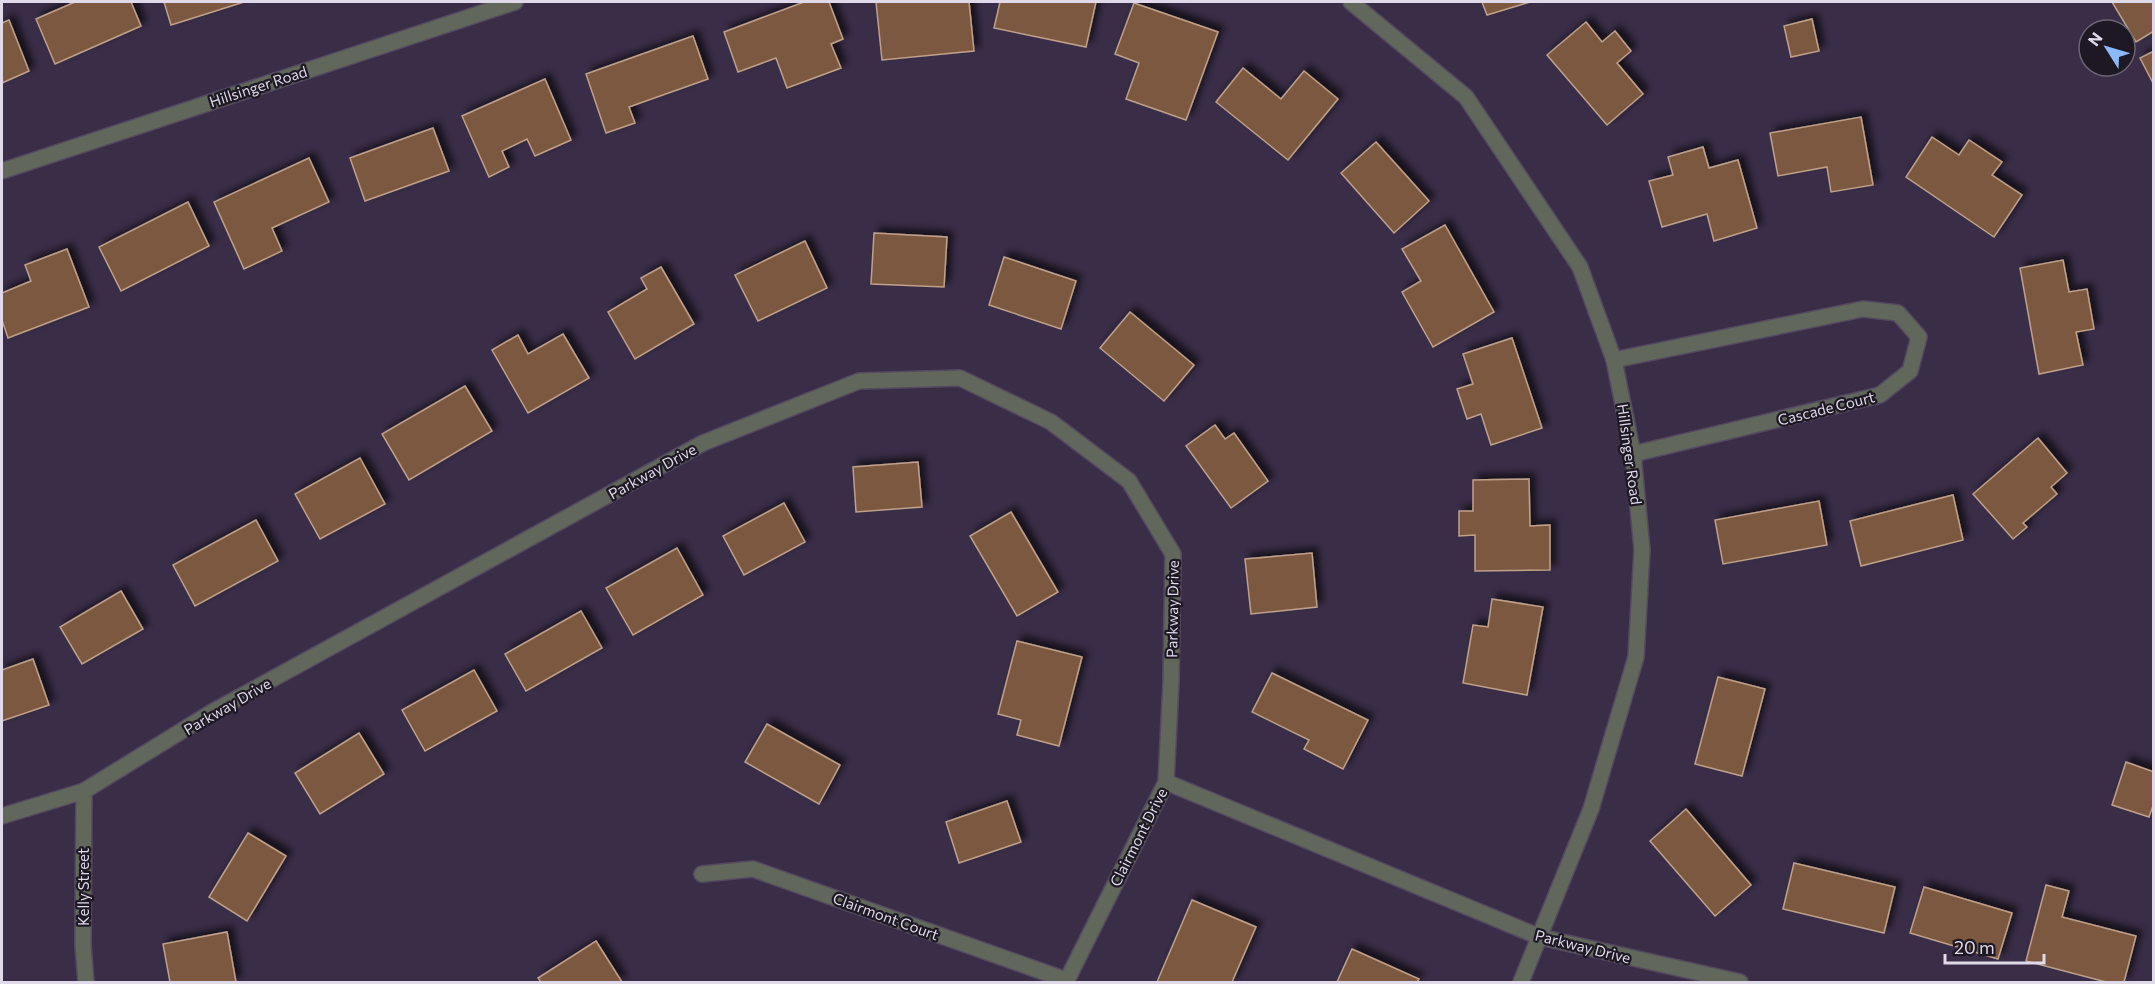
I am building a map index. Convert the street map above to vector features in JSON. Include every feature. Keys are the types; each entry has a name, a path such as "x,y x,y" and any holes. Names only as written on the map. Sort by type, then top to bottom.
{"street":[{"name":"Hillsinger Road","path":"2,171 515,2"},
{"name":"Hillsinger Road","path":"1351,2 1466,97 1580,267 1614,360 1633,454 1642,550 1636,657 1590,809 1521,982"},
{"name":"Cascade Court","path":"1614,360 1863,309 1898,313 1920,337 1910,370 1880,395 1633,454"},
{"name":"Parkway Drive","path":"2,816 84,791 214,711 703,443 859,381 960,378 1051,422 1130,481 1173,554 1171,682"},
{"name":"Clairmont Drive","path":"1066,981 1166,782 1171,682"},
{"name":"Parkway Drive","path":"1166,782 1540,937 1740,982"},
{"name":"Kelly Street","path":"84,791 83,945 86,982"},
{"name":"Clairmont Court","path":"702,874 753,869 1066,981"}],"building":[{"path":"75,2 131,2 141,26 55,64 36,19"},
{"path":"164,2 244,2 171,25"},
{"path":"804,2 829,2 843,39 831,44 841,68 787,88 776,58 738,72 724,32"},
{"path":"876,2 969,2 974,51 882,60"},
{"path":"1000,2 1096,2 1086,47 994,28"},
{"path":"1482,2 1530,2 1487,15"},
{"path":"2112,2 2154,2 2154,31 2137,41 2137,18 2122,18"},
{"path":"1134,3 1218,32 1186,120 1126,99 1139,63 1115,54"},
{"path":"1812,19 1819,51 1791,57 1784,26"},
{"path":"9,20 29,71 2,83 2,23"},
{"path":"1586,22 1602,42 1615,31 1631,51 1617,63 1643,94 1607,125 1547,55"},
{"path":"693,36 708,79 629,107 635,123 606,133 586,74"},
{"path":"2154,51 2154,85 2140,58"},
{"path":"1243,68 1281,99 1304,71 1338,99 1288,160 1216,102"},
{"path":"545,79 571,140 535,156 527,139 502,151 509,167 489,177 462,116"},
{"path":"1861,117 1873,185 1831,192 1827,167 1778,176 1770,133"},
{"path":"433,128 449,171 365,201 350,158"},
{"path":"1932,137 1959,155 1969,140 2002,162 1992,175 2022,195 1994,237 1906,177"},
{"path":"1376,142 1429,201 1394,233 1341,173"},
{"path":"1703,147 1709,168 1738,160 1757,228 1714,241 1707,214 1662,227 1649,181 1673,175 1668,157"},
{"path":"309,158 329,202 272,228 282,251 244,269 214,202"},
{"path":"188,202 209,246 121,291 99,247"},
{"path":"1445,225 1494,312 1433,347 1402,292 1421,281 1402,249"},
{"path":"874,233 947,237 944,287 871,284"},
{"path":"805,241 827,288 758,321 735,275"},
{"path":"67,249 89,307 8,338 2,320 2,293 31,281 25,265"},
{"path":"1004,257 1076,281 1061,329 989,305"},
{"path":"2063,260 2069,292 2087,289 2094,329 2076,332 2083,365 2039,374 2020,268"},
{"path":"661,267 694,324 635,359 608,312 647,289 641,278"},
{"path":"1130,312 1194,365 1164,401 1100,348"},
{"path":"563,334 589,378 528,413 492,350 518,335 528,354"},
{"path":"1512,338 1542,428 1491,445 1481,414 1467,419 1457,389 1473,384 1463,354"},
{"path":"465,386 492,431 409,480 382,434"},
{"path":"1215,425 1225,439 1234,433 1268,481 1231,508 1186,446"},
{"path":"2038,438 2067,473 2051,487 2057,494 2023,523 2027,527 2013,539 1973,494"},
{"path":"360,458 385,504 320,539 295,494"},
{"path":"918,462 922,507 856,512 853,467"},
{"path":"1529,479 1530,526 1550,525 1550,570 1475,571 1475,535 1459,536 1459,511 1473,511 1473,480"},
{"path":"1953,495 1963,540 1861,566 1850,521"},
{"path":"1819,501 1827,545 1723,564 1715,520"},
{"path":"784,503 805,542 744,575 723,536"},
{"path":"1011,512 1058,592 1017,616 970,536"},
{"path":"256,520 278,561 195,606 173,565"},
{"path":"677,548 703,595 633,635 606,588"},
{"path":"1312,553 1317,607 1251,614 1245,559"},
{"path":"121,591 143,629 82,664 60,627"},
{"path":"1492,599 1543,607 1527,695 1463,683 1473,625 1488,627"},
{"path":"581,611 602,648 526,691 505,654"},
{"path":"1017,641 1082,657 1059,746 1017,735 1021,720 998,714"},
{"path":"33,659 49,705 2,721 2,670"},
{"path":"474,670 497,711 425,751 402,710"},
{"path":"1272,673 1368,720 1343,769 1304,749 1309,740 1252,712"},
{"path":"1718,677 1765,689 1742,776 1695,764"},
{"path":"767,724 840,765 819,804 745,762"},
{"path":"359,733 384,774 320,814 295,773"},
{"path":"2126,762 2154,772 2154,803 2149,817 2112,805"},
{"path":"1007,801 1021,842 959,863 946,822"},
{"path":"1686,809 1751,885 1715,916 1650,841"},
{"path":"248,833 286,856 247,921 209,897"},
{"path":"1794,863 1895,887 1884,933 1783,909"},
{"path":"2046,885 2069,891 2062,917 2136,936 2124,982 2106,982 2026,961"},
{"path":"1924,887 2012,913 1998,959 1910,933"},
{"path":"1192,900 1256,927 1232,982 1157,982"},
{"path":"227,932 236,982 170,982 163,944"},
{"path":"596,941 622,982 541,982 538,978"},
{"path":"1352,949 1419,979 1417,982 1337,982"}]}
